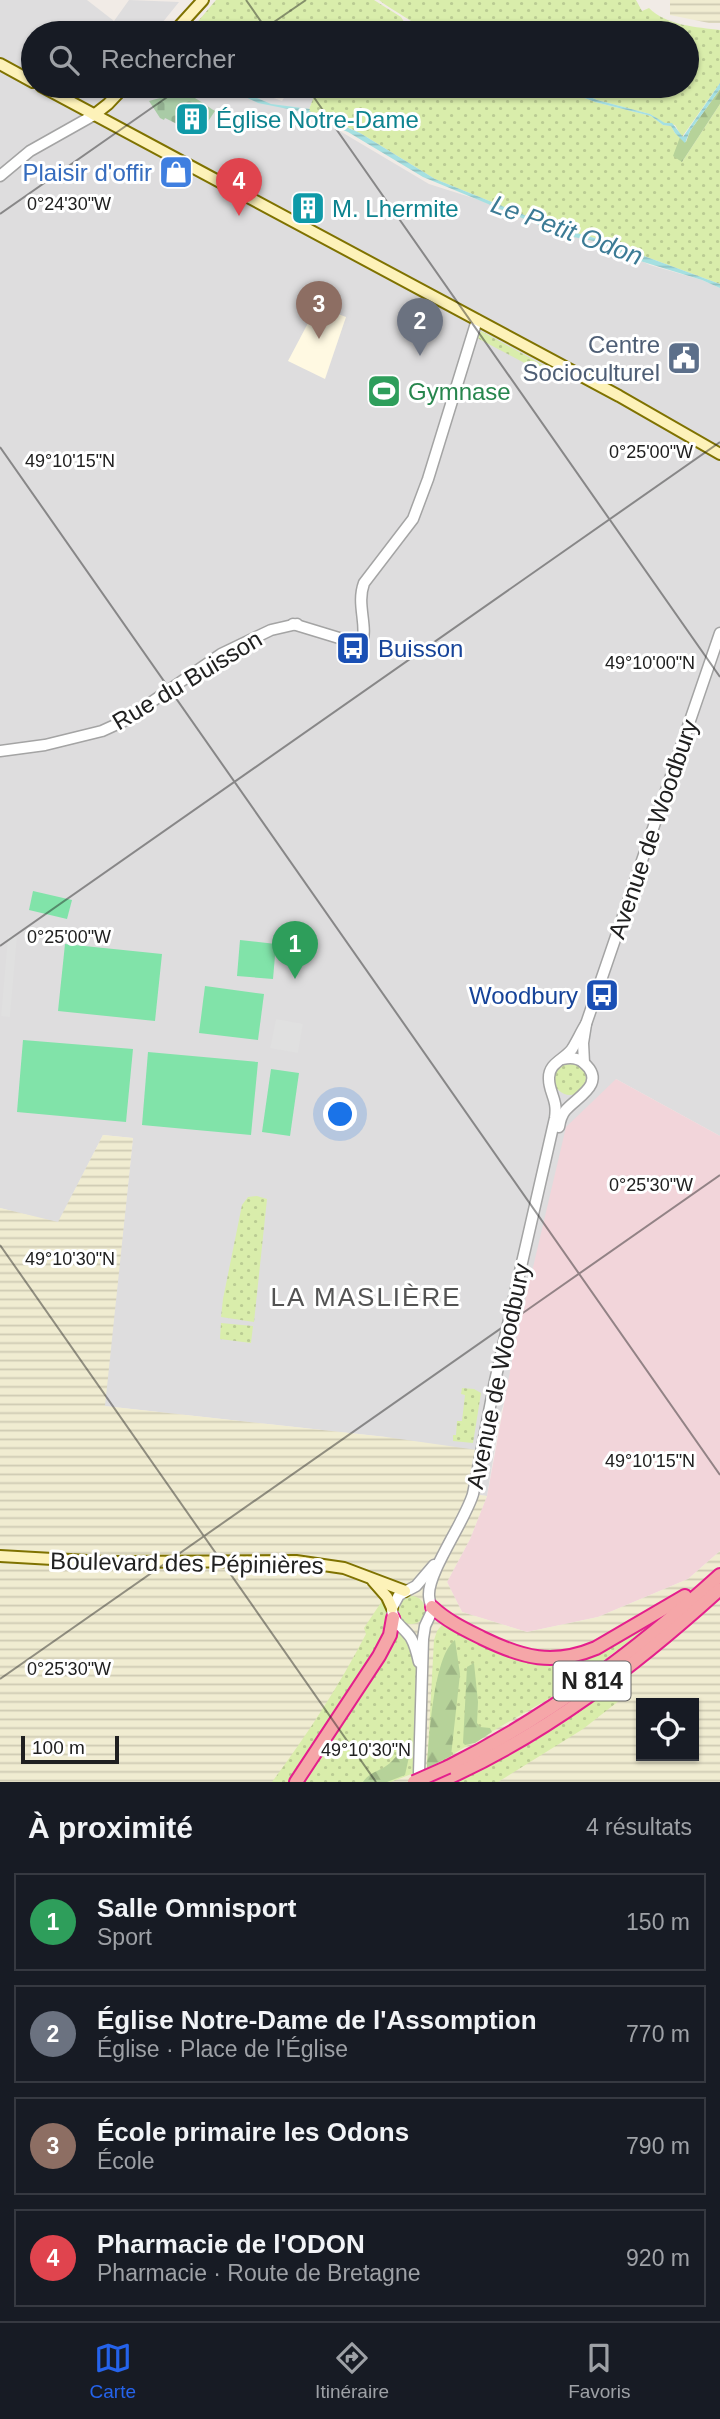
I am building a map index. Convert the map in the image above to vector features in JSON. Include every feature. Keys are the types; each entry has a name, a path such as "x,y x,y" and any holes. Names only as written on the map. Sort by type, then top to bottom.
{"highway":[{"path":"430,1603 453,1624 512,1652 543,1658 568,1657 596,1648 674,1604 720,1566"},
{"name":"N 814","path":"446,1775 593,1680 664,1625 720,1575"},
{"name":"N 814","path":"416,1777 446,1775 508,1747 573,1708 661,1642 720,1589"},
{"path":"296,1782 386,1644 390,1635 392,1613"}],"main road":[{"path":"184,21 203,0"},
{"path":"0,64 21,75"},
{"path":"63,98 669,423 720,454"},
{"path":"94,114 114,98"},
{"name":"Boulevard des Pépinières","path":"0,1556 105,1562 296,1561 344,1568 407,1591"},
{"path":"371,1579 387,1597 392,1613"}],"street":[{"path":"0,176 30,151 94,114"},
{"name":"Rue du Buisson","path":"0,751 88,736 117,725 212,659 271,630 293,624 312,624 363,643 365,628 360,594 364,583 413,519 477,320"},
{"name":"Avenue de Woodbury","path":"416,1777 425,1626 431,1618 432,1580 467,1512 473,1494 497,1370 556,1111 549,1073 573,1048 586,1024 720,634"},
{"name":"Avenue de Woodbury","path":"543,1173 563,1114 591,1085 591,1074 584,1063 586,1024"},
{"path":"561,1059 573,1058 584,1063"},
{"path":"553,1093 566,1100 576,1100"},
{"name":"Avenue de Woodbury","path":"422,1672 414,1644 392,1613 396,1598 431,1569 454,1535"},
{"path":"407,1591 422,1593 430,1603"},
{"path":"404,1629 415,1631 425,1626"}],"shaded area":[{"path":"0,0 87,0 114,21 21,21 21,98 274,98 282,101 284,98 313,98 307,115 323,121 429,184 577,231 650,265 720,288 720,1136 616,1079 501,1412 487,1496 469,1494 386,1437 104,1406 133,1138 103,1135 58,1223 0,1208"},
{"path":"129,0 179,2 164,21 114,21"},
{"path":"670,0 720,0 720,23 670,15"},
{"path":"317,306 346,317 325,379 288,361"},
{"path":"8,936 17,937 10,1017 1,1016"},
{"path":"276,1019 303,1024 298,1053 270,1048"},
{"path":"616,1079 720,1136 720,1551 688,1579 598,1617 527,1632 462,1612 447,1582 470,1539 487,1496 515,1344 566,1127"},
{"path":"103,1135 133,1138 105,1406 386,1437 477,1450 473,1494 487,1496 470,1539 447,1582 462,1612 527,1632 598,1617 688,1579 720,1551 720,1782 0,1782 0,1208 58,1222"}],"green space":[{"path":"216,0 374,0 404,21 198,21"},
{"path":"379,0 636,0 642,11 649,8 670,21 411,21"},
{"path":"699,27 720,30 720,83 682,137 675,125 664,123 650,114 592,98 699,98"},
{"path":"720,89 720,104 682,162 673,156 680,137 686,142 690,131"},
{"path":"160,98 195,98 215,111 199,135 160,118 149,101"},
{"path":"313,98 585,98 651,116 663,125 671,126 680,137 682,162 720,104 720,284 595,238 554,227 435,179 360,133 317,113 308,112"},
{"path":"481,331 543,365 534,368 479,339 477,337"},
{"path":"33,891 72,900 67,919 29,910"},
{"path":"240,940 276,944 273,979 237,976"},
{"path":"65,944 162,954 155,1021 58,1011"},
{"path":"205,986 264,994 258,1040 199,1033"},
{"path":"23,1040 133,1049 126,1122 17,1112"},
{"path":"148,1052 258,1062 251,1135 142,1125"},
{"path":"570,1063 581,1068 586,1079 581,1090 570,1095 559,1090 554,1079 559,1068"},
{"path":"271,1069 299,1073 290,1136 262,1132"},
{"path":"248,1197 267,1199 254,1322 221,1317 242,1205"},
{"path":"221,1323 253,1326 251,1343 220,1339"},
{"path":"462,1388 481,1393 473,1443 453,1441 457,1421 462,1421 465,1395 461,1394"},
{"path":"411,1596 421,1600 425,1610 421,1620 411,1624 401,1620 397,1610 401,1600"},
{"path":"384,1598 389,1623 370,1660 292,1779 289,1782 272,1782 334,1691 366,1634 364,1628"},
{"path":"671,1610 562,1691 453,1754 454,1757 427,1768 434,1640 445,1621 546,1662"},
{"path":"395,1629 411,1643 418,1670 414,1773 391,1782 299,1782"},
{"path":"455,1640 460,1674 451,1756 427,1768 437,1680 448,1649"},
{"path":"474,1663 477,1723 480,1727 490,1728 492,1732 475,1743 465,1745 467,1667"},
{"path":"611,1688 620,1700 583,1729 498,1782 458,1782 530,1744"},
{"path":"412,1743 405,1775 387,1782 363,1782 389,1763 404,1747"}],"water":[{"path":"720,83 720,89 690,131 685,143 671,126 663,125 651,116 585,98 650,114 665,123 672,123 683,137"},
{"path":"247,98 310,109 309,111 360,133 435,179 554,227 595,238 720,284 720,288 637,260 594,241 563,235 423,177 348,132 298,111 258,103"}],"place":[{"name":"Église Notre-Dame","path":"192,119"},
{"name":"Plaisir d'offir","path":"176,172"},
{"name":"M. Lhermite","path":"308,208"},
{"name":"Pharmacie de l'ODON","path":"239,216"},
{"name":"École primaire les Odons","path":"319,339"},
{"name":"Église Notre-Dame de l'Assomption","path":"420,356"},
{"name":"Centre Socioculturel","path":"684,358"},
{"name":"Gymnase","path":"384,391"},
{"name":"Buisson","path":"353,648"},
{"name":"Salle Omnisport","path":"295,979"},
{"name":"Woodbury","path":"602,995"}],"district":[{"name":"LA MASLIÈRE","path":"366,1297"}],"water label":[{"name":"Le Petit Odon","path":"567,230"}]}
